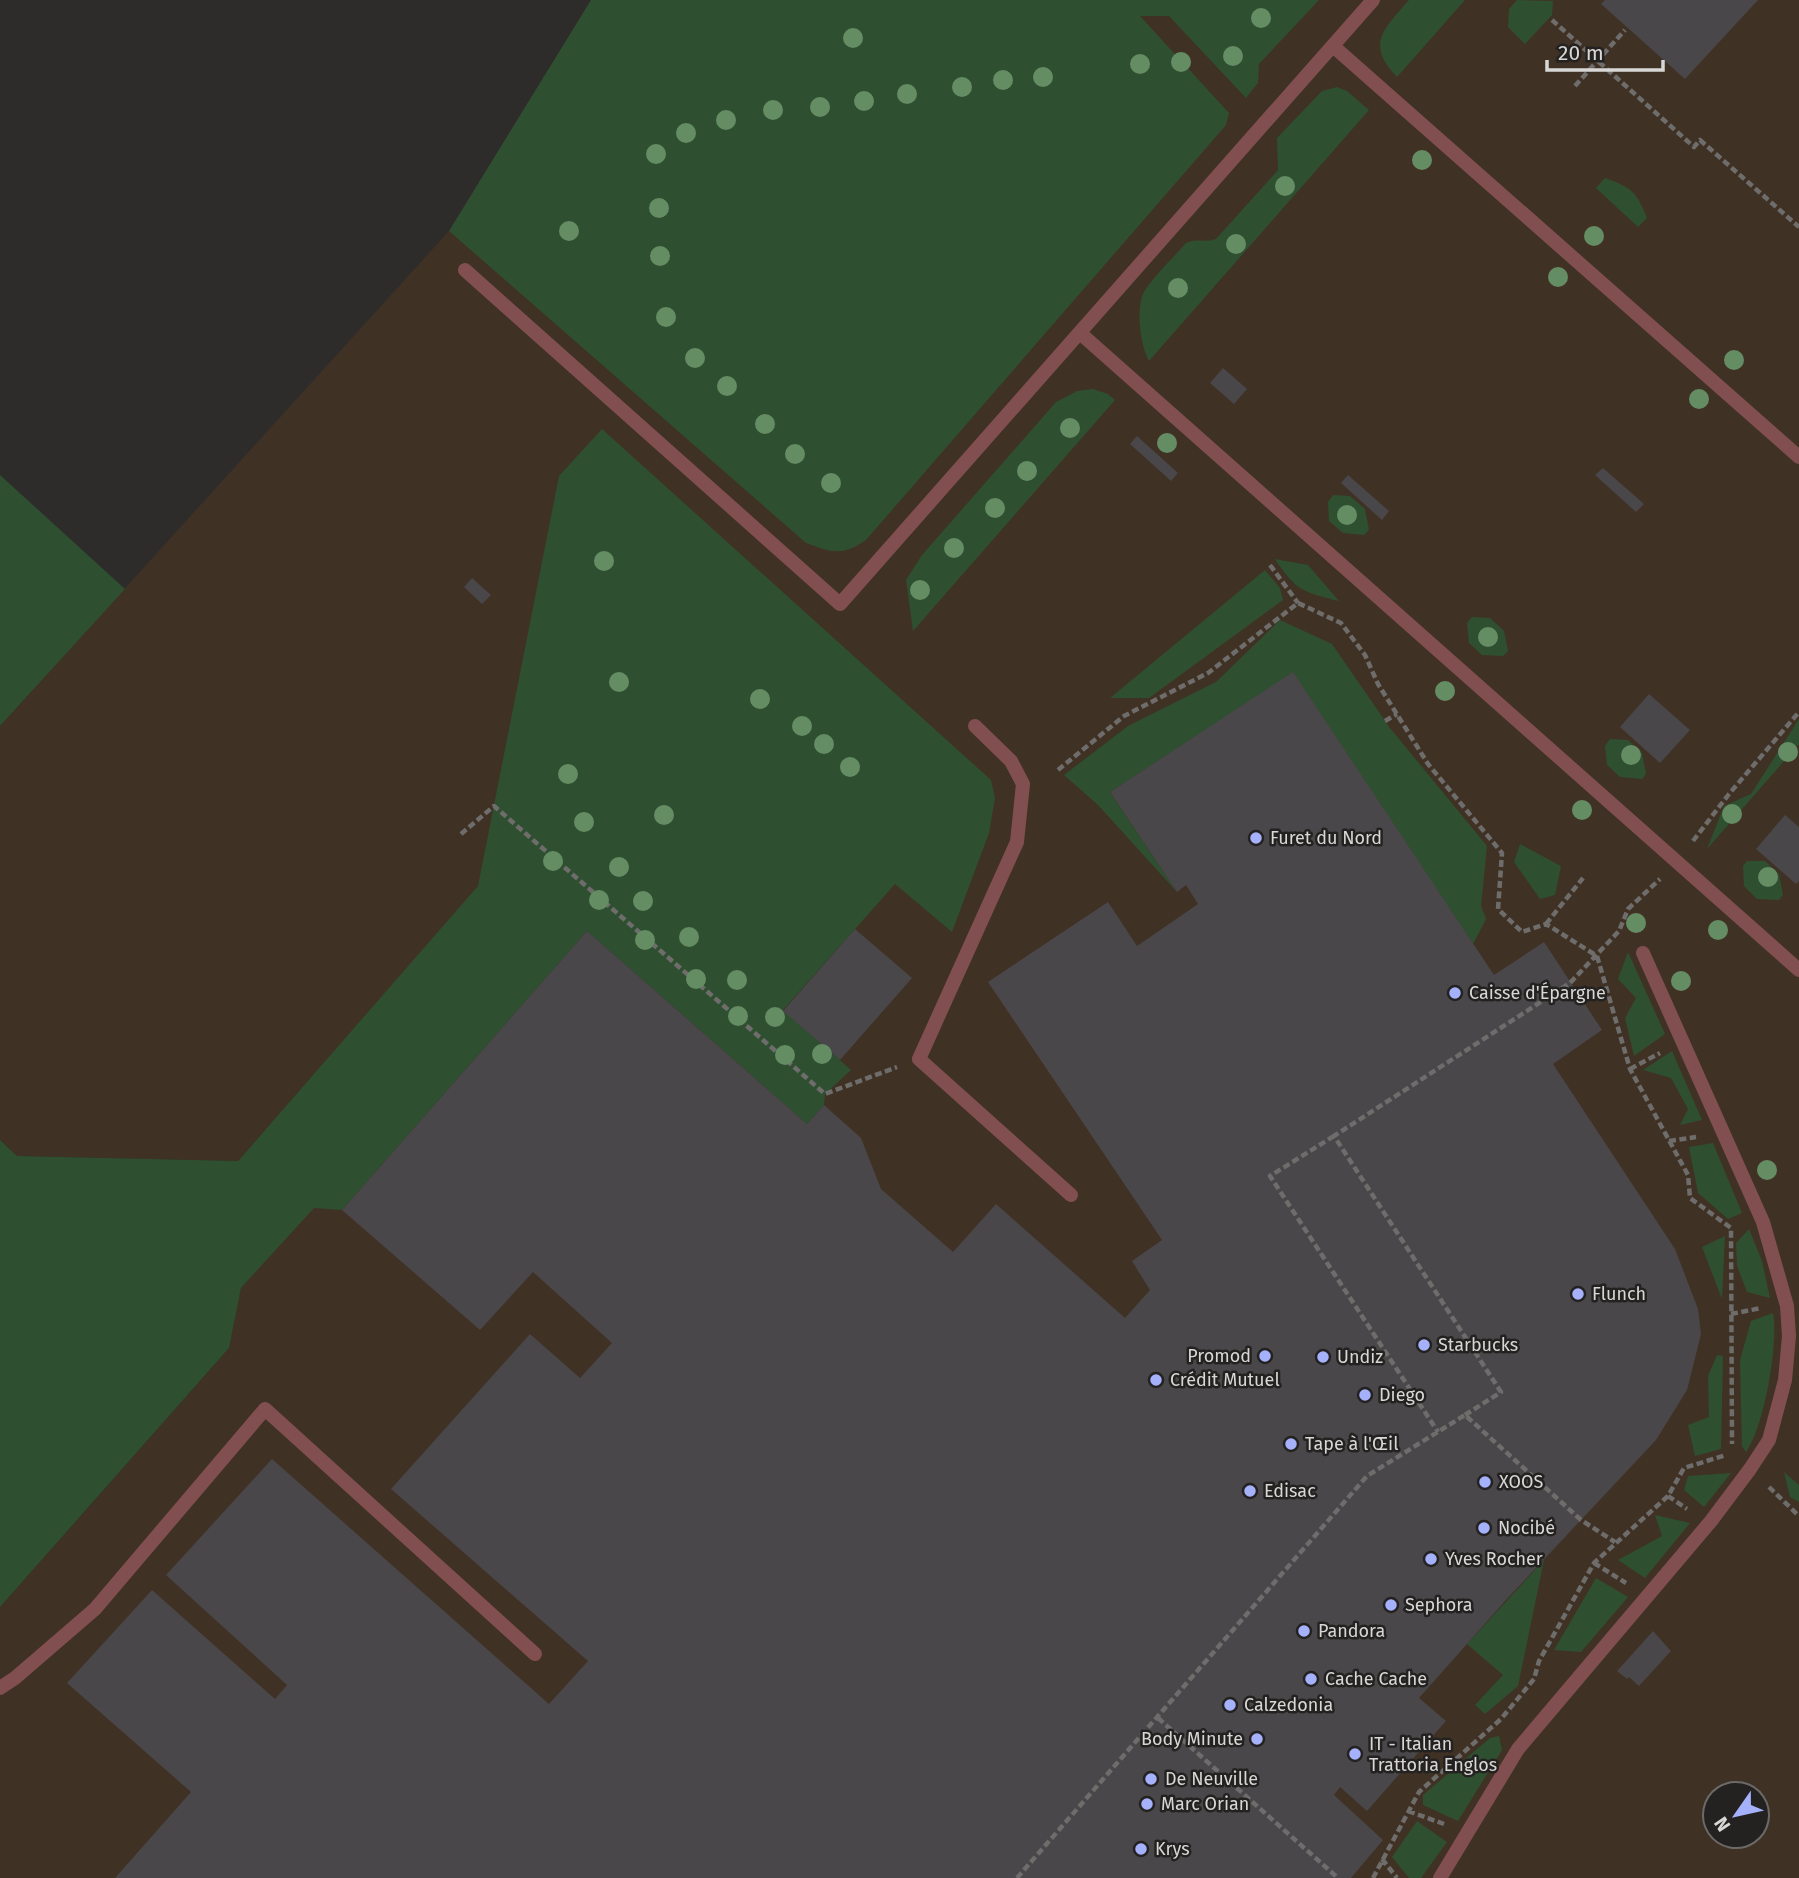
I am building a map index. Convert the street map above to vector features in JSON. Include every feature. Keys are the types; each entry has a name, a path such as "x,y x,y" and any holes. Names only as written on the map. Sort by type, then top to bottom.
{"lane":[{"path":"465,270 840,604 1373,0"},
{"path":"1333,46 1799,457"},
{"path":"1080,333 1799,970"},
{"path":"975,726 1011,761 1023,784 1017,842 919,1059 1071,1195"},
{"path":"1440,1878 1518,1749 1711,1521 1769,1440 1785,1380 1789,1336 1787,1306 1763,1222 1643,953"},
{"path":"1789,1336 1799,1325"},
{"path":"0,1688 95,1609 265,1409 535,1654"}],"path":[{"path":"1552,20 1695,146 1699,140 1799,227"},
{"path":"1575,86 1625,30"},
{"path":"1270,565 1298,603 1341,623 1365,655 1378,684 1428,764 1502,853 1498,909 1522,932 1546,924 1583,878"},
{"path":"1058,770 1124,716 1208,673 1298,603"},
{"path":"1385,721 1397,714"},
{"path":"461,834 494,806 825,1094 919,1059"},
{"path":"1373,1878 1419,1791 1502,1719 1534,1679 1539,1661 1594,1563 1668,1496 1685,1468 1732,1453 1731,1228 1689,1198 1688,1175 1630,1069 1597,956 1546,924"},
{"path":"1438,1432 1270,1176 1570,983"},
{"path":"1017,1878 1367,1476 1501,1392 1334,1136"},
{"path":"1731,1314 1772,1307"},
{"path":"1465,1415 1581,1521 1615,1542"},
{"path":"1668,1496 1696,1516"},
{"path":"1594,1563 1636,1588"},
{"path":"1158,1718 1338,1878"},
{"path":"1408,1811 1454,1828"},
{"path":"1382,1859 1397,1878"}],"shaded area":[{"path":"591,0 1799,0 1799,1878 0,1878 0,1607 229,1348 241,1288 314,1207 409,967 238,1161 17,1156 0,1140 0,726 449,231"}],"green space":[{"path":"591,0 1319,0 1259,64 1258,83 1246,98 1169,16 1140,16 1229,113 1226,125 866,540 850,549 836,551 806,543 449,231"},
{"path":"1409,0 1465,0 1397,77 1387,65 1380,46 1386,28"},
{"path":"1517,0 1553,1 1552,15 1525,44 1508,27 1509,9"},
{"path":"1337,87 1347,91 1369,110 1149,361 1140,326 1140,306 1145,290 1186,243 1216,239 1278,170 1277,138 1322,91"},
{"path":"1605,178 1621,184 1636,196 1647,218 1638,227 1596,188"},
{"path":"1093,389 1108,394 1115,400 913,631 906,580 922,555 1056,402 1077,391"},
{"path":"602,429 991,780 995,798 989,833 952,932 895,884 783,1010 851,1070 825,1094 824,1105 807,1124 587,931 342,1210 314,1208 241,1288 229,1348 0,1607 0,1140 17,1156 238,1161 478,886 559,476"},
{"path":"0,475 125,589 0,726"},
{"path":"1333,495 1350,496 1365,509 1369,530 1364,535 1343,533 1329,521 1328,502"},
{"path":"1275,559 1308,565 1339,601 1301,589"},
{"path":"1265,570 1280,588 1283,600 1149,698 1110,698"},
{"path":"1472,617 1490,618 1504,631 1508,651 1503,656 1482,655 1469,643 1467,623"},
{"path":"1280,620 1332,644 1390,728 1487,846 1481,906 1486,919 1473,944 1293,673 1110,792 1177,892 1098,805 1064,775 1128,726 1216,682"},
{"path":"1799,719 1799,744 1707,849 1724,806 1751,794"},
{"path":"1610,739 1628,740 1642,753 1646,774 1642,779 1620,777 1607,765 1605,746"},
{"path":"1520,844 1561,866 1555,895 1540,899 1514,862"},
{"path":"1747,861 1765,861 1779,874 1783,895 1779,900 1757,899 1744,886 1743,866"},
{"path":"1628,952 1665,1034 1634,1056 1625,1018 1636,998 1618,979"},
{"path":"1672,1051 1702,1120 1680,1125 1688,1109 1671,1078 1643,1070"},
{"path":"1713,1143 1742,1213 1728,1219 1698,1193 1689,1147"},
{"path":"1749,1229 1762,1261 1770,1298 1747,1292 1737,1266 1736,1243"},
{"path":"1725,1236 1722,1299 1702,1247"},
{"path":"1773,1313 1774,1344 1764,1405 1753,1440 1746,1452 1742,1446 1740,1360 1751,1321"},
{"path":"1717,1355 1723,1356 1721,1449 1695,1456 1688,1425 1709,1417 1708,1376"},
{"path":"1784,1472 1799,1485 1799,1502 1790,1497"},
{"path":"1731,1473 1704,1507 1684,1490 1688,1476"},
{"path":"1655,1515 1690,1523 1645,1578 1618,1560 1662,1536"},
{"path":"1544,1560 1518,1686 1485,1714 1475,1705 1503,1675 1467,1644"},
{"path":"1596,1578 1628,1597 1581,1652 1554,1650"},
{"path":"1499,1736 1502,1750 1458,1821 1423,1805 1423,1795 1490,1738"},
{"path":"1417,1821 1447,1842 1421,1878 1409,1878 1392,1857"}],"building":[{"path":"1605,0 1758,0 1685,79 1601,4"},
{"path":"1223,368 1247,389 1234,404 1210,383"},
{"path":"1137,436 1178,473 1171,481 1130,444"},
{"path":"1603,468 1644,504 1636,512 1595,475"},
{"path":"1348,475 1389,511 1382,520 1341,483"},
{"path":"472,578 491,595 482,604 464,587"},
{"path":"1293,672 1494,975 1544,942 1602,1030 1553,1064 1675,1249 1698,1309 1701,1334 1687,1390 1656,1440 1506,1600 1419,1698 1446,1721 1367,1811 1340,1787 1334,1795 1383,1840 1351,1878 115,1878 191,1792 67,1683 152,1590 275,1699 287,1685 166,1575 272,1459 549,1704 588,1661 391,1489 530,1334 580,1378 612,1343 533,1272 480,1330 342,1210 587,931 807,1124 824,1105 861,1138 881,1189 953,1252 996,1204 1125,1318 1150,1290 1132,1261 1162,1240 988,982 1108,902 1137,946 1198,904 1186,885 1177,892 1110,792"},
{"path":"1649,694 1690,730 1660,763 1620,727"},
{"path":"1785,815 1799,827 1799,881 1796,884 1756,849"},
{"path":"855,929 912,978 840,1060 783,1011"},
{"path":"1653,1631 1671,1651 1639,1686 1617,1671"}],"place":[{"name":"Furet du Nord","path":"1256,838"},
{"name":"Caisse d'Épargne","path":"1455,993"},
{"name":"Flunch","path":"1578,1294"},
{"name":"Starbucks","path":"1424,1345"},
{"name":"Promod","path":"1265,1356"},
{"name":"Undiz","path":"1323,1357"},
{"name":"Crédit Mutuel","path":"1156,1380"},
{"name":"Diego","path":"1365,1395"},
{"name":"Tape à l'Œil","path":"1291,1444"},
{"name":"XOOS","path":"1485,1482"},
{"name":"Edisac","path":"1250,1491"},
{"name":"Nocibé","path":"1484,1528"},
{"name":"Yves Rocher","path":"1431,1559"},
{"name":"Sephora","path":"1391,1605"},
{"name":"Pandora","path":"1304,1631"},
{"name":"Cache Cache","path":"1311,1679"},
{"name":"Calzedonia","path":"1230,1705"},
{"name":"Body Minute","path":"1257,1739"},
{"name":"IT - Italian Trattoria Englos","path":"1355,1754"},
{"name":"De Neuville","path":"1151,1779"},
{"name":"Marc Orian","path":"1147,1804"},
{"name":"Krys","path":"1141,1849"}]}
